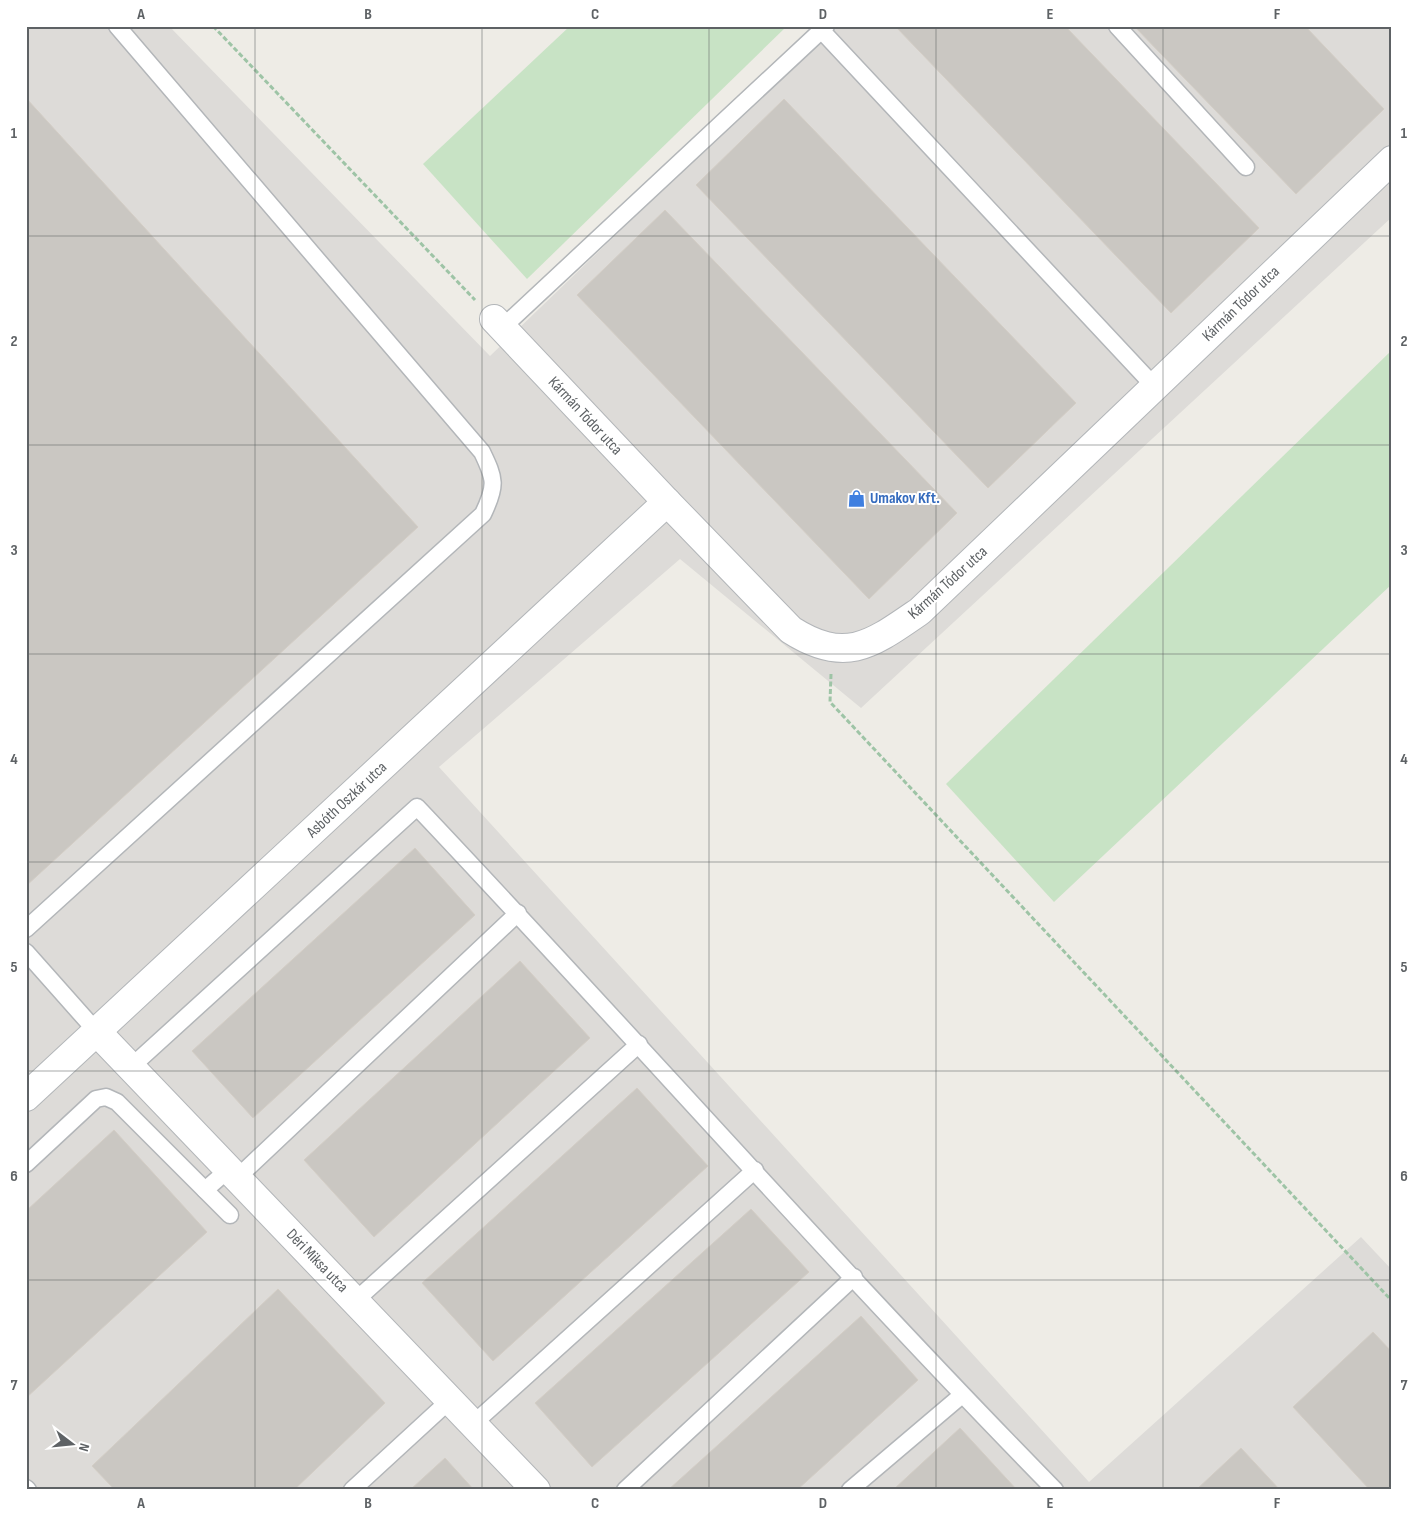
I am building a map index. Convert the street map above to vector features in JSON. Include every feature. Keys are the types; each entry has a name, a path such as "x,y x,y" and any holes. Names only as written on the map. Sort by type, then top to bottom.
{"street":[{"name":"Kármán Tódor utca","path":"498,324 791,630 807,640 831,648 856,647 890,632 920,611 1392,160"},
{"name":"Asbóth Oszkár utca","path":"26,1097 667,502"},
{"name":"Déri Miksa utca","path":"97,1032 536,1490"}],"lane":[{"path":"26,928 483,514 494,486 492,472 482,452 117,26"},
{"path":"1117,26 1246,167"},
{"path":"498,324 824,29 1155,387"},
{"path":"131,1067 417,807 518,913 962,1395 1055,1490"},
{"path":"205,1190 233,1173 518,913"},
{"path":"26,952 97,1032"},
{"path":"355,1300 639,1044"},
{"path":"26,1164 96,1099 106,1097 117,1102 230,1215"},
{"path":"473,1424 755,1170"},
{"path":"625,1490 854,1277"},
{"path":"850,1490 962,1395"},
{"path":"352,1490 450,1400"}],"path":[{"path":"213,26 498,324"},
{"path":"831,648 830,702 1392,1301"}],"shaded area":[{"path":"26,26 169,26 490,356 833,26 1392,26 1392,217 861,708 680,559 439,767 1089,1482 1361,1237 1392,1270 1392,1490 26,1490"}],"green space":[{"path":"570,26 787,26 527,279 423,164"},
{"path":"1392,350 1392,584 1054,902 946,784"}],"building":[{"path":"895,26 1065,26 1259,228 1171,313"},
{"path":"1134,26 1305,26 1384,109 1296,194"},
{"path":"26,98 418,527 26,886"},
{"path":"784,99 1076,403 988,488 696,185"},
{"path":"665,210 957,513 869,599 577,295"},
{"path":"415,848 475,915 253,1118 192,1051"},
{"path":"520,961 590,1038 374,1237 304,1160"},
{"path":"637,1088 708,1166 493,1361 422,1283"},
{"path":"114,1130 207,1232 26,1398 26,1211"},
{"path":"751,1209 809,1272 592,1467 535,1403"},
{"path":"278,1289 385,1403 294,1490 115,1490 92,1466"},
{"path":"861,1316 918,1380 797,1490 668,1490"},
{"path":"1373,1332 1392,1352 1392,1490 1370,1490 1293,1407"},
{"path":"960,1428 1017,1490 893,1490"},
{"path":"1241,1448 1280,1490 1196,1490"},
{"path":"445,1458 474,1490 410,1490"}],"place":[{"name":"Umakov Kft.","path":"856,498"}]}
